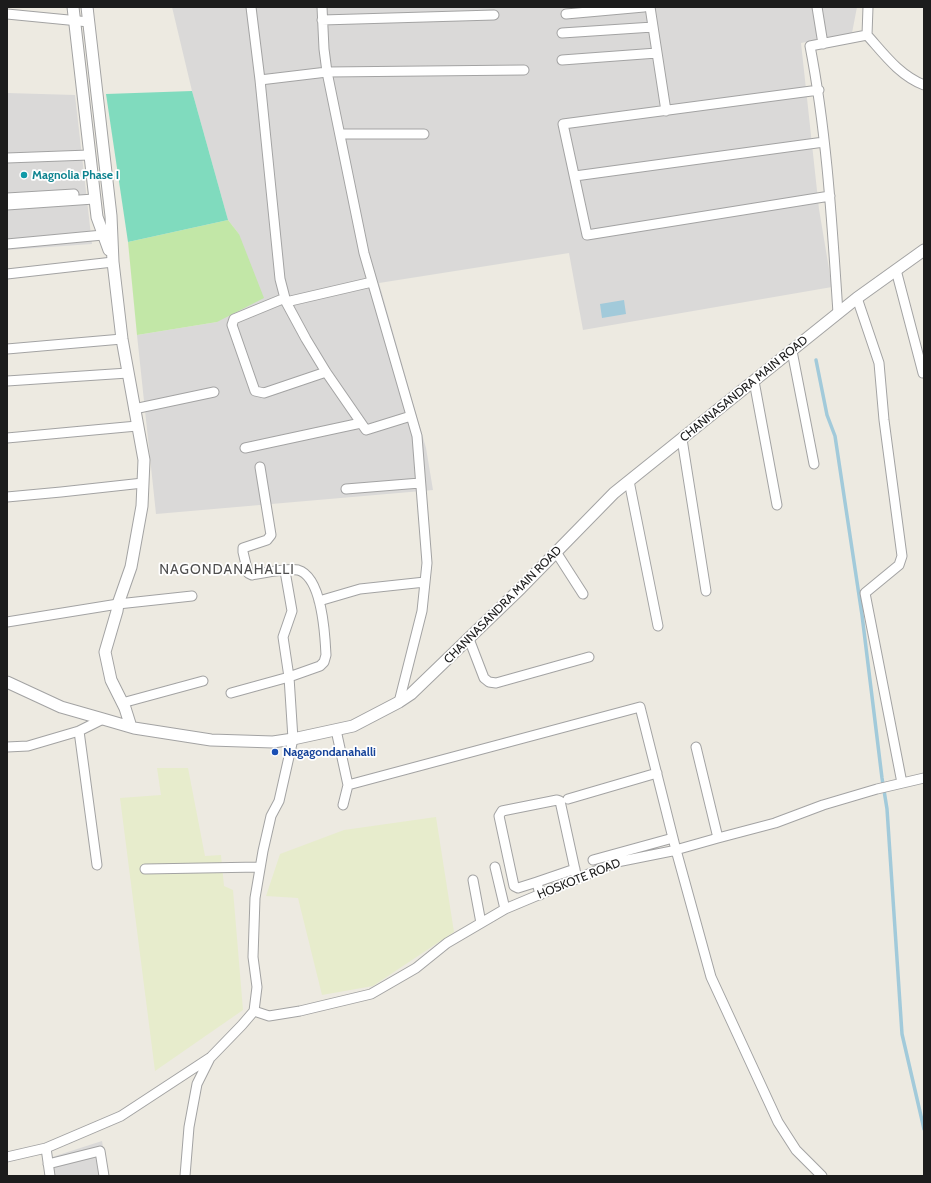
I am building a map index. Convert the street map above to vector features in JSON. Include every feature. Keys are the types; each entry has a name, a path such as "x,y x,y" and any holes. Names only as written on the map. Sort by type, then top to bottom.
{"street":[{"path":"73,7 97,217 113,262"},
{"path":"87,7 111,216 113,262 122,340 144,460 142,506 131,567 118,604 105,652 111,680 131,727"},
{"path":"251,7 260,80 280,279 286,300 326,372 366,430 411,416"},
{"path":"322,7 324,49 327,72 364,253 417,436 427,564 422,611 399,702"},
{"path":"566,14 644,7"},
{"path":"650,7 666,111"},
{"path":"817,7 823,44"},
{"path":"868,7 867,35 899,71 914,81 924,85"},
{"path":"7,14 89,22"},
{"path":"322,20 494,15"},
{"path":"562,34 653,27"},
{"path":"838,313 830,196 819,90 810,46 867,35"},
{"path":"562,60 657,53"},
{"path":"260,80 327,72 524,70"},
{"path":"819,90 563,124 587,235 830,196"},
{"path":"340,134 424,134"},
{"path":"574,176 824,142"},
{"path":"7,158 89,155"},
{"path":"7,198 94,196"},
{"path":"7,205 94,196"},
{"path":"7,244 103,235"},
{"name":"CHANNASANDRA MAIN ROAD","path":"7,682 61,707 131,727 211,740 273,742 353,726 399,702 411,694 469,639 614,493 857,298 924,250"},
{"path":"7,274 113,262"},
{"path":"896,270 924,374"},
{"path":"326,372 264,393 255,391 232,325 234,319 286,300 372,282"},
{"path":"857,298 879,363 884,420 902,556 899,565 865,593 902,784"},
{"path":"7,349 122,340"},
{"path":"792,351 814,464"},
{"path":"7,382 128,373"},
{"path":"754,381 777,505"},
{"path":"134,409 214,392"},
{"path":"245,448 361,423"},
{"path":"7,438 138,426"},
{"path":"682,439 706,591"},
{"path":"231,693 289,677 320,666 324,662 326,655 322,609 311,579 304,573 296,570 285,570 252,575 248,573 243,548 267,540 271,535 260,467"},
{"path":"629,481 658,626"},
{"path":"7,497 143,483"},
{"path":"346,489 420,483"},
{"path":"556,552 583,594"},
{"path":"7,1157 46,1148 121,1116 210,1057 242,1026 254,1011 257,987 253,957 255,898 271,816 279,801 294,739 289,677 283,635 291,616 292,607 285,570"},
{"path":"319,601 360,589 425,582"},
{"path":"7,622 118,604 192,596"},
{"path":"469,639 484,678 489,682 496,683 589,657"},
{"path":"122,703 203,681"},
{"path":"348,785 640,706 676,850 711,978 778,1122 796,1150 822,1176"},
{"path":"7,747 28,746 80,730 103,719"},
{"path":"80,730 97,865"},
{"path":"336,730 348,785 343,805"},
{"path":"696,747 718,838"},
{"path":"568,799 657,773"},
{"name":"HOSKOTE ROAD","path":"254,1011 269,1016 300,1011 371,994 416,968 447,943 505,909 616,862 676,850 775,823 823,805 924,778"},
{"path":"575,869 518,888 514,886 499,816 502,811 557,800 560,801 575,869 577,879"},
{"path":"593,860 673,838"},
{"path":"145,869 260,867"},
{"path":"495,867 505,909"},
{"path":"473,880 481,923"},
{"path":"537,882 540,895"},
{"path":"185,1176 189,1127 197,1084 210,1057"},
{"path":"46,1148 50,1176"},
{"path":"48,1164 100,1151 104,1176"}],"shaded area":[{"path":"172,7 857,7 852,33 801,43 819,209 832,287 583,330 569,253 379,283 426,448 433,490 156,514 137,335 217,322 239,234 228,220 192,91"},
{"path":"7,93 75,95 92,244 7,250"},
{"path":"102,1141 108,1176 45,1176 43,1160"}],"green space":[{"path":"192,91 228,220 128,242 106,94"},
{"path":"228,220 239,234 264,298 217,322 137,335 128,242"},
{"path":"157,768 188,768 205,856 221,855 224,886 233,890 243,1010 155,1071 120,798 161,795"},
{"path":"436,817 454,932 373,986 322,995 298,898 266,896 280,854 344,830"}],"water":[{"path":"624,300 626,314 602,318 600,304"}],"waterway":[{"path":"816,360 827,415 835,436 862,615 887,809 902,1034 924,1129"}],"place":[{"name":"Magnolia Phase I","path":"24,175"},
{"name":"Nagagondanahalli","path":"275,752"}],"district":[{"name":"NAGONDANAHALLI","path":"227,570"}]}
